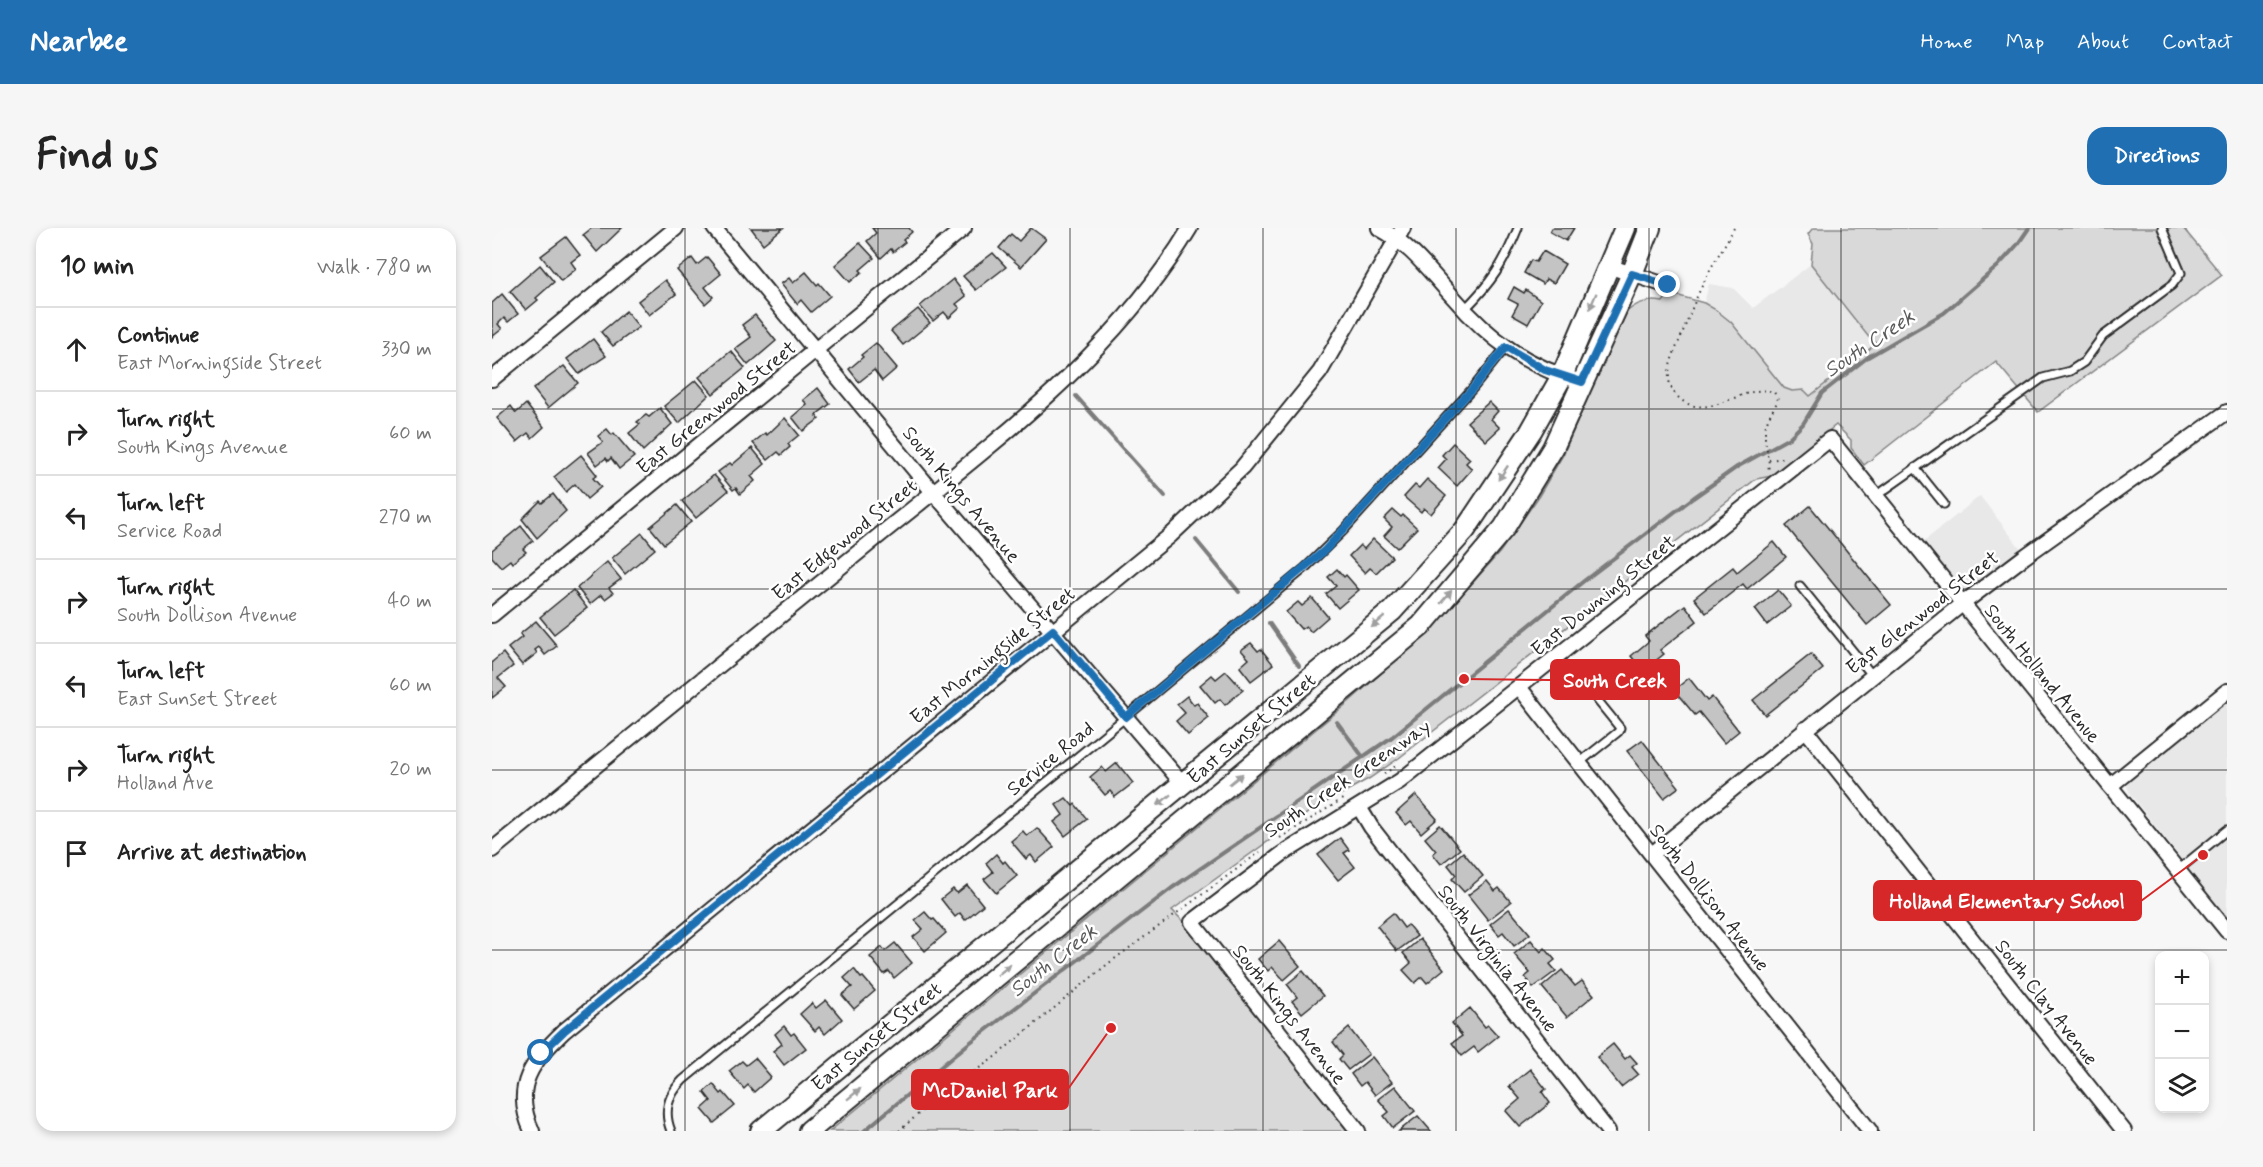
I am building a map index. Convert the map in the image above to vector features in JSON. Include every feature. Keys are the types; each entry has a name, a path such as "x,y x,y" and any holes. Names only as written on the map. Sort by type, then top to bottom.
{"main road":[{"name":"East Sunset Street","path":"761,1131 1392,611 1465,530 1531,431 1562,376 1625,228"},
{"name":"East Sunset Street","path":"809,1131 1421,626 1504,528 1554,448 1632,274 1650,228"}],"street":[{"path":"492,379 676,228"},
{"name":"South Kings Avenue","path":"714,228 933,492 1183,784"},
{"name":"East Greenwood Street","path":"492,615 964,228"},
{"name":"East Edgewood Street","path":"492,850 1039,404 1085,361 1146,294 1169,263 1190,228"},
{"path":"1379,228 1401,233 1464,310 1491,336 1545,370 1582,382"},
{"name":"East Morningside Street","path":"532,1131 526,1112 525,1085 531,1066 564,1031 1171,535 1242,468 1320,372 1401,233"},
{"path":"1608,266 1668,285"},
{"name":"East Glenwood Street","path":"1652,854 1962,604 2227,412"},
{"name":"South Holland Avenue","path":"1830,439 2227,931"},
{"name":"East Downing Street","path":"1192,922 1310,834 1400,782 1830,439"},
{"name":"South Dollison Avenue","path":"1519,687 1870,1131"},
{"path":"2110,786 2223,696"},
{"name":"South Clay Avenue","path":"1805,729 2124,1131"},
{"name":"South Virginia Avenue","path":"1359,807 1371,827 1608,1131"},
{"name":"South Kings Avenue","path":"1192,922 1358,1131"}],"lane":[{"path":"1464,310 1488,285 1503,264 1518,228"},
{"path":"1876,496 2043,378 2070,371 2084,362 2103,336 2172,285 2181,273 2163,228"},
{"name":"Service Road","path":"671,1131 666,1113 668,1101 674,1089 683,1080 1126,717 1325,550 1473,388 1506,347"},
{"path":"1915,468 1944,504"},
{"path":"1800,586 1872,675"},
{"path":"1573,670 1620,728 1579,764"},
{"path":"2178,870 2227,830"}],"path":[{"path":"1734,228 1705,278 1691,310 1672,359 1668,381 1671,389 1681,400 1704,407 1758,391 1774,392 1778,400 1768,417 1764,434 1769,460 1767,473"},
{"name":"South Creek Greenway","path":"1380,776 1397,765"},
{"name":"South Creek Greenway","path":"1271,844 1353,793"},
{"name":"South Creek Greenway","path":"899,1131 940,1095 991,1060 1109,963 1262,851"}],"shaded area":[{"path":"1813,228 2183,228 2222,275 2038,412 1996,362 1864,465 1851,448 1851,440 1836,425 1772,476 1756,479 1399,758 1370,778 1312,810 1172,910 1187,925 1348,1131 830,1131 1350,701 1434,626 1500,552 1537,499 1563,455 1623,315 1628,311 1646,302 1663,302 1669,293 1704,303 1731,322 1784,388 1792,391 1804,390 1810,396 1877,343 1871,340 1811,264 1813,244 1808,234"},
{"path":"1811,264 1871,340 1877,343 1810,396 1804,390 1792,391 1784,388 1731,322 1704,303 1709,284 1733,288 1753,308"},
{"path":"1980,496 2021,549 1967,591 1962,589 1923,542"},
{"path":"2227,699 2227,917 2130,794 2127,786 2129,779"}],"building":[{"path":"592,228 622,228 597,252 583,235"},
{"path":"751,228 783,228 763,244"},
{"path":"872,228 909,228 912,232 903,240 905,242 893,252 891,249 881,258 867,241 876,233"},
{"path":"1031,228 1046,239 1021,267 999,248 1011,234 1019,241"},
{"path":"1552,228 1574,228 1566,241 1550,232"},
{"path":"566,237 580,255 571,262 576,269 561,281 541,256"},
{"path":"860,243 874,258 850,282 835,265"},
{"path":"1543,251 1565,264 1554,283 1546,279 1543,284 1524,273 1531,260 1536,262"},
{"path":"993,253 1006,267 976,290 963,276"},
{"path":"707,257 721,274 705,287 713,297 705,304 677,270 692,258 697,265"},
{"path":"540,265 554,282 526,310 510,291"},
{"path":"806,272 830,296 811,312 801,300 797,304 781,284 789,278 793,283"},
{"path":"953,279 966,296 956,304 960,308 949,318 944,312 933,321 920,306"},
{"path":"665,280 676,294 649,315 638,301"},
{"path":"1514,287 1524,293 1526,290 1541,301 1528,324 1512,315 1518,304 1508,299"},
{"path":"502,294 518,314 508,322 504,318 498,324 502,329 492,337 492,303"},
{"path":"918,309 930,323 903,345 891,331"},
{"path":"626,311 639,327 613,346 601,332"},
{"path":"755,315 776,341 748,365 735,349 751,337 742,325"},
{"path":"593,339 606,356 579,374 567,359"},
{"path":"876,343 897,368 882,381 874,370 859,382 849,369"},
{"path":"731,351 745,368 713,394 699,377"},
{"path":"564,366 578,383 548,408 533,389"},
{"path":"696,380 709,395 679,423 664,406"},
{"path":"818,388 830,404 816,415 819,419 803,431 792,417 807,404 803,400"},
{"path":"1489,402 1498,411 1491,419 1500,428 1486,441 1467,422"},
{"path":"526,404 544,427 532,438 528,433 517,442 497,418 511,406 516,413"},
{"path":"660,408 672,424 643,451 629,433 640,424 637,422 646,415 649,417"},
{"path":"785,418 799,435 788,444 790,447 781,455 778,452 768,460 753,443 765,433 767,435"},
{"path":"607,429 612,435 614,433 634,457 619,469 611,458 608,461 606,458 597,465 588,453 603,442 598,436"},
{"path":"1453,443 1470,459 1466,463 1472,469 1457,486 1438,468 1446,459 1442,455"},
{"path":"752,448 765,464 751,476 755,481 740,494 736,488 733,490 718,472 730,463 732,465"},
{"path":"581,455 597,475 593,478 601,487 587,499 575,484 566,492 554,477"},
{"path":"714,475 728,491 696,518 682,501"},
{"path":"1427,479 1446,496 1431,514 1424,508 1421,512 1404,497 1415,485 1419,488"},
{"path":"553,494 566,511 537,538 522,519 540,501 542,503"},
{"path":"677,505 691,522 664,544 650,527"},
{"path":"1810,506 1891,605 1867,625 1786,526"},
{"path":"1393,510 1401,517 1403,515 1417,528 1397,548 1384,536 1392,527 1384,519"},
{"path":"521,526 533,541 523,549 526,552 512,563 510,560 501,567 492,557 492,550"},
{"path":"642,533 655,549 625,574 612,558"},
{"path":"1373,539 1392,557 1376,573 1370,568 1365,573 1349,556 1360,545 1364,549"},
{"path":"1774,542 1786,557 1747,589 1743,584 1706,613 1694,598 1733,567 1737,572"},
{"path":"607,562 621,579 609,588 613,593 605,599 601,595 590,604 577,588"},
{"path":"1337,569 1344,577 1346,575 1359,590 1338,608 1326,594 1336,586 1328,577"},
{"path":"573,590 587,608 554,634 540,617"},
{"path":"1778,590 1791,606 1767,625 1755,609"},
{"path":"1312,598 1328,617 1311,632 1306,626 1301,629 1286,612 1298,602 1302,606"},
{"path":"1685,605 1697,621 1660,650 1664,654 1643,671 1631,656 1649,641 1645,636"},
{"path":"536,621 557,646 545,655 539,647 535,650 537,653 522,665 508,648"},
{"path":"1251,643 1258,651 1261,649 1273,664 1251,681 1240,667 1249,659 1241,650"},
{"path":"503,653 513,666 498,678 506,687 492,698 492,662"},
{"path":"1811,654 1823,669 1765,715 1753,700"},
{"path":"1226,671 1243,690 1225,705 1220,699 1215,703 1200,685 1212,675 1216,679"},
{"path":"1689,678 1707,701 1712,697 1739,731 1724,743 1699,712 1695,715 1674,690"},
{"path":"1187,696 1194,705 1197,703 1209,718 1188,735 1176,721 1185,713 1177,704"},
{"path":"1642,740 1679,787 1664,798 1627,751"},
{"path":"1117,763 1133,783 1115,797 1110,791 1105,795 1090,777 1102,767 1106,772"},
{"path":"1416,795 1437,819 1421,833 1411,821 1406,825 1396,813"},
{"path":"1066,798 1073,806 1075,804 1087,819 1065,836 1054,822 1063,815 1056,805"},
{"path":"1440,825 1460,849 1441,864 1433,854 1436,851 1425,838"},
{"path":"1037,828 1054,847 1036,862 1031,855 1026,859 1011,841 1023,831 1027,836"},
{"path":"1340,838 1349,850 1344,853 1355,867 1338,880 1318,855"},
{"path":"1463,852 1483,876 1464,892 1452,879 1456,875 1448,865"},
{"path":"996,854 1017,876 996,893 984,879 993,872 986,863"},
{"path":"1487,881 1495,891 1499,888 1511,902 1488,920 1468,895"},
{"path":"967,885 983,905 965,920 960,913 955,917 941,899 953,889 957,893"},
{"path":"1509,909 1530,934 1514,946 1503,932 1499,935 1490,924"},
{"path":"925,912 946,933 925,951 913,937 923,929 915,920"},
{"path":"1393,913 1404,928 1408,925 1417,936 1397,951 1377,926"},
{"path":"1420,939 1444,969 1427,983 1422,977 1415,983 1403,970 1411,963 1403,953"},
{"path":"1531,940 1541,952 1545,948 1555,960 1550,964 1556,971 1533,988 1525,977 1530,973 1514,954"},
{"path":"1279,941 1300,966 1284,980 1272,967 1268,971 1258,959"},
{"path":"895,943 912,963 894,978 889,971 884,974 870,957 882,947 885,951"},
{"path":"854,969 875,991 854,1009 842,995 852,987 844,978"},
{"path":"1562,970 1575,986 1582,981 1594,995 1567,1017 1542,987"},
{"path":"1303,971 1323,996 1302,1013 1292,1001 1297,997 1287,984"},
{"path":"826,1000 842,1019 825,1034 819,1027 815,1031 800,1014 812,1003 816,1008"},
{"path":"1470,1008 1485,1027 1488,1025 1498,1036 1478,1052 1474,1047 1462,1056 1452,1043 1462,1036 1452,1023"},
{"path":"784,1026 791,1035 794,1033 806,1048 784,1065 773,1051 782,1044 775,1034"},
{"path":"1349,1028 1369,1054 1348,1070 1339,1059 1343,1055 1333,1042"},
{"path":"1613,1044 1625,1059 1630,1055 1637,1063 1632,1067 1638,1074 1621,1087 1597,1057"},
{"path":"1372,1057 1392,1082 1375,1095 1365,1082 1360,1086 1351,1074"},
{"path":"755,1058 771,1077 754,1092 748,1085 744,1089 729,1071 742,1061 746,1065"},
{"path":"1530,1069 1546,1089 1542,1092 1550,1103 1520,1127 1506,1111 1520,1099 1509,1086"},
{"path":"713,1084 735,1106 714,1123 702,1109 711,1101 704,1092"},
{"path":"1395,1086 1415,1111 1393,1128 1384,1116 1389,1112 1378,1099"},
{"path":"1418,1116 1431,1131 1399,1131"}],"waterway":[{"name":"South Creek","path":"864,1131 968,1044 1172,888 1392,737 1585,580 1693,498 1737,467 1789,438 1803,424 1822,393 1868,357 1944,313 1998,266 2029,228"},
{"path":"1076,396 1165,496"},
{"path":"1196,540 1239,592"},
{"path":"1269,623 1299,666"},
{"path":"1337,722 1363,757"}],"place":[{"name":"South Creek","path":"1464,679"},
{"name":"Holland Elementary School","path":"2203,855"},
{"name":"McDaniel Park","path":"1111,1028"}],"route":[{"path":"541,1053 564,1031 1053,630 1126,717 1325,550 1473,388 1506,347 1545,370 1582,382 1632,274 1668,285"}]}
